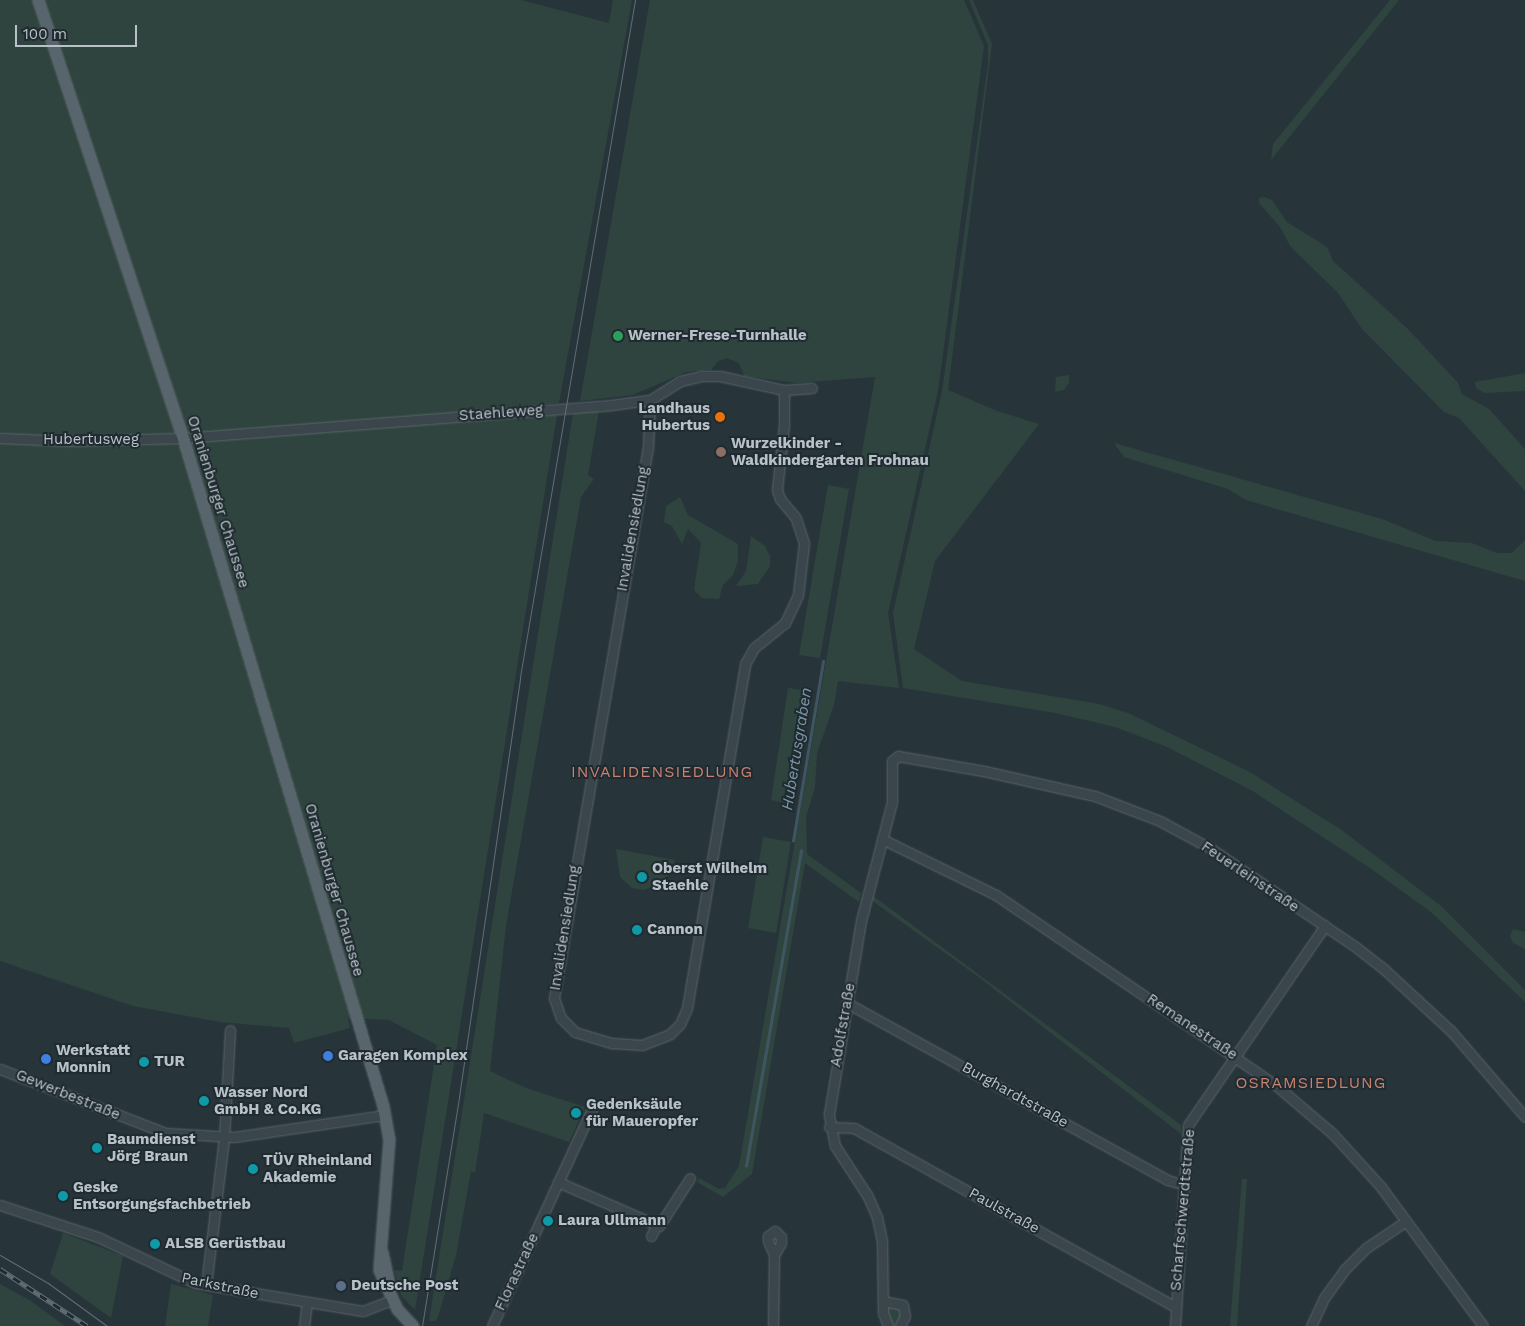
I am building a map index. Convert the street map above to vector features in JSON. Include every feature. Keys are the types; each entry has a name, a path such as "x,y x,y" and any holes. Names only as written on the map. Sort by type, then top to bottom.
{"main road":[{"name":"Oranienburger Chaussee","path":"38,0 182,438 385,1115 389,1139 380,1248 391,1298"},
{"path":"391,1298 414,1325"}],"street":[{"name":"Staehleweg","path":"182,438 650,400 680,381 701,376 722,377 784,390 812,388"},
{"name":"Invalidensiedlung","path":"650,400 648,447 554,998 561,1018 575,1032 612,1042 642,1045 670,1034 686,1008 745,664 749,653 776,632 791,616 798,595 804,543 799,523 780,500 776,485 784,425 784,390"},
{"name":"Hubertusweg","path":"0,438 77,441 182,438"},
{"name":"Adolfstraße","path":"888,1326 883,1313 882,1241 877,1217 867,1195 834,1146 829,1127 829,1106 864,905 892,802 892,761 898,756 909,757"},
{"name":"Feuerleinstraße","path":"909,757 1094,796 1160,821 1210,848 1325,926 1385,970 1446,1025 1525,1116"},
{"name":"Remanestraße","path":"882,839 996,895 1236,1056 1278,1087 1333,1134 1406,1221 1483,1326"},
{"name":"Scharfschwerdtstraße","path":"1175,1326 1188,1125 1325,926"},
{"name":"Burghardtstraße","path":"847,1003 1167,1180 1183,1184"},
{"path":"206,1285 224,1138 230,1030"},
{"name":"Gewerbestraße","path":"0,1069 161,1132 224,1138 385,1115"},
{"name":"Florastraße","path":"492,1326 592,1109"},
{"name":"Paulstraße","path":"829,1127 854,1128 1176,1307"},
{"path":"558,1182 656,1226 662,1224 690,1178"},
{"name":"Parkstraße","path":"0,1205 98,1237 175,1276 206,1285 307,1303 366,1310 391,1298"},
{"path":"1311,1326 1324,1298 1344,1270 1366,1248 1406,1221"},
{"path":"651,1236 656,1226"},
{"path":"773,1326 774,1255"},
{"path":"883,1301 903,1305 905,1316 900,1326"},
{"path":"304,1326 307,1303"}],"green space":[{"path":"0,0 521,0 609,23 613,0 632,0 559,403 539,405 537,416 557,415 415,1310 401,1295 394,1270 402,1271 437,1045 389,1020 348,1018 350,1028 294,1043 289,1028 220,1022 133,1006 0,961"},
{"path":"650,0 964,0 984,46 938,391 888,613 899,688 838,681 834,705 817,753 815,787 806,817 807,854 861,893 859,902 805,863 752,1174 723,1197 697,1182 699,1178 719,1189 725,1188 739,1166 875,377 797,383 744,376 739,363 727,358 718,361 711,370 686,372 633,395 580,401"},
{"path":"969,0 973,0 992,44 948,390 997,411 1039,424 935,561 914,649 962,681 1099,704 1128,713 1250,772 1343,831 1441,906 1525,990 1525,1002 1431,912 1370,868 1251,790 1165,746 1115,727 1056,713 903,688 893,613 942,391 988,64 988,45"},
{"path":"1390,0 1399,0 1271,160 1273,144"},
{"path":"1264,197 1272,200 1287,222 1327,247 1333,261 1408,329 1458,383 1462,394 1489,409 1525,449 1525,491 1459,418 1444,412 1362,329 1338,293 1290,246 1280,227 1259,203 1259,198"},
{"path":"1525,373 1525,391 1484,393 1476,388 1475,382"},
{"path":"1069,375 1069,383 1064,390 1055,392 1056,377"},
{"path":"599,411 588,475 594,479 581,497 506,926 490,1071 526,1088 585,1107 569,1142 484,1113 475,1173 471,1171 456,1255 438,1317 435,1321 429,1321 573,413"},
{"path":"1114,443 1382,519 1436,541 1472,543 1497,553 1512,553 1525,540 1525,581 1246,500 1228,489 1124,457"},
{"path":"828,485 849,489 820,658 799,655"},
{"path":"680,497 688,515 738,544 738,561 733,575 723,585 719,599 702,598 694,590 701,543 688,529 682,544 672,526 664,522 666,506"},
{"path":"751,536 765,546 770,556 770,566 758,584 736,586 746,571"},
{"path":"788,688 809,691 791,804 771,800"},
{"path":"763,837 791,842 776,933 748,928"},
{"path":"616,849 675,860 672,871 661,883 644,890 632,888 620,877"},
{"path":"872,895 1181,1125 1181,1134 980,978 871,900"},
{"path":"1513,929 1525,932 1525,949 1513,943 1510,936"},
{"path":"1242,1179 1247,1179 1237,1326 1230,1326"},
{"path":"63,1233 123,1256 111,1318 50,1274"},
{"path":"0,1284 31,1301 65,1326 0,1326"},
{"path":"171,1284 213,1295 208,1326 165,1326"},
{"path":"897,1305 903,1314 896,1326 892,1326 887,1307"}],"waterway":[{"name":"Hubertusgraben","path":"793,841 823,661"},
{"path":"746,1166 801,851"}],"tram line":[{"path":"422,1326 459,1097 520,677 635,0"},
{"path":"0,1255 48,1283 107,1326"}],"railway":[{"path":"0,1269 87,1326"}],"place":[{"name":"Werner-Frese-Turnhalle","path":"618,336"},
{"name":"Landhaus Hubertus","path":"720,417"},
{"name":"Wurzelkinder - Waldkindergarten Frohnau","path":"721,452"},
{"name":"Oberst Wilhelm Staehle","path":"642,877"},
{"name":"Cannon","path":"637,930"},
{"name":"Garagen Komplex","path":"328,1056"},
{"name":"Werkstatt Monnin","path":"46,1059"},
{"name":"TUR","path":"144,1062"},
{"name":"Wasser Nord GmbH & Co.KG","path":"204,1101"},
{"name":"Gedenksäule für Maueropfer","path":"576,1113"},
{"name":"Baumdienst Jörg Braun","path":"97,1148"},
{"name":"TÜV Rheinland Akademie","path":"253,1169"},
{"name":"Geske Entsorgungsfachbetrieb","path":"63,1196"},
{"name":"Laura Ullmann","path":"548,1221"},
{"name":"ALSB Gerüstbau","path":"155,1244"},
{"name":"Deutsche Post","path":"341,1286"}],"district":[{"name":"INVALIDENSIEDLUNG","path":"662,772"},
{"name":"OSRAMSIEDLUNG","path":"1311,1083"}]}
